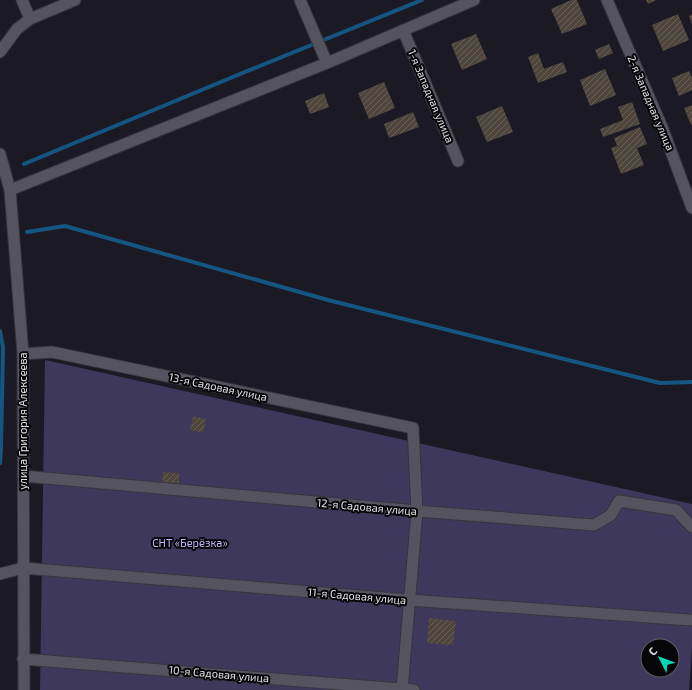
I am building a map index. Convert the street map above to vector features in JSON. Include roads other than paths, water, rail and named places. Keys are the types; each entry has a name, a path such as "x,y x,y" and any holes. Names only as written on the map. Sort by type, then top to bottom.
{"street":[{"path":"22,0 30,19"},
{"path":"0,52 17,29 30,19 74,0"},
{"path":"300,0 326,63"},
{"path":"10,190 326,63 474,0"},
{"name":"2-я Западная улица","path":"607,0 662,127 692,208"},
{"name":"1-я Западная улица","path":"403,30 458,161"},
{"name":"улица Григория Алексеева","path":"0,154 10,190 23,354 24,690"},
{"name":"13-я Садовая улица","path":"23,354 52,352 413,428 417,511"},
{"name":"12-я Садовая улица","path":"23,476 594,525 611,514 619,501 676,510 692,527"},
{"path":"402,690 417,511"},
{"name":"11-я Садовая улица","path":"0,574 23,568 409,600 690,620"},
{"name":"10-я Садовая улица","path":"23,659 414,690"}],"waterway":[{"path":"24,164 422,0"},
{"path":"27,232 65,226 328,300 660,383 692,382"},
{"path":"0,331 3,347 0,463"}],"park label":[{"name":"СНТ «Берёзка»","path":"190,543"}]}
